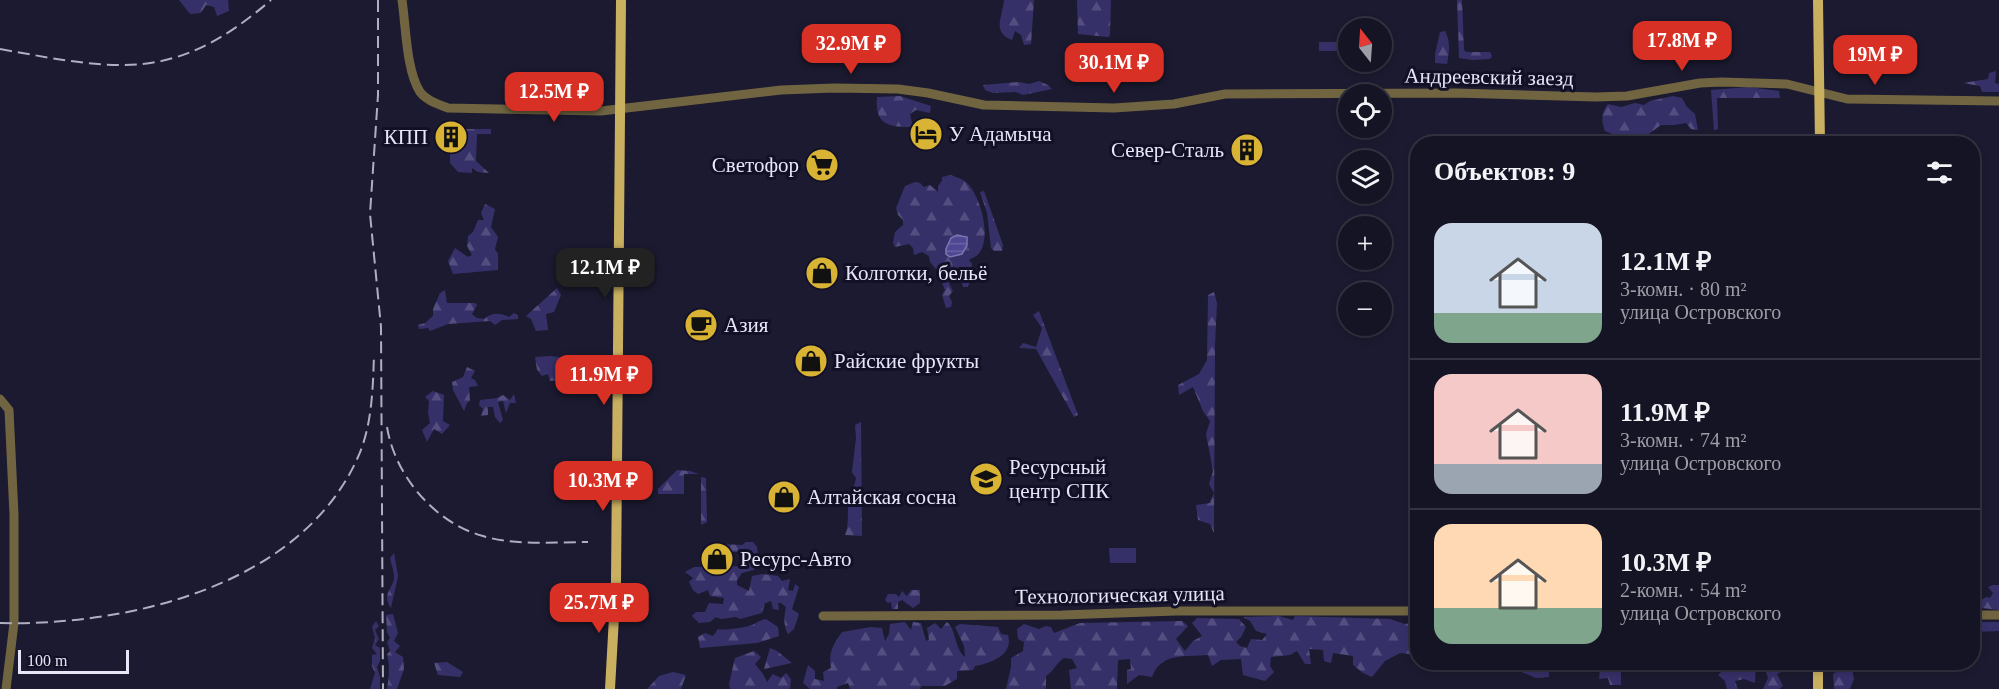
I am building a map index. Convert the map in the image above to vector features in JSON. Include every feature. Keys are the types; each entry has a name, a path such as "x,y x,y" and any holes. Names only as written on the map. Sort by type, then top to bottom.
{"main road":[{"path":"610,689 616,581 621,0"},
{"path":"1818,0 1820,136"},
{"path":"1818,670 1818,689"}],"street":[{"name":"Андреевский заезд","path":"402,0 412,72 420,92 430,101 448,108 601,111 781,90 834,88 898,89 984,105 1146,107 1225,94 1456,93 1596,97 1650,93 1717,82 1786,84 1847,99 1999,101"},
{"path":"0,399 9,410 14,515 14,623 6,689"},
{"name":"Технологическая улица","path":"823,615 1039,615 1176,611 1410,612"},
{"path":"1980,615 1999,615"}],"green space":[{"path":"179,0 228,0 229,11 217,16 214,7 206,5 201,13 190,14"},
{"path":"1004,0 1034,0 1031,44 1024,45 1021,35 1015,31 1012,40 1002,33 1000,23"},
{"path":"1077,0 1111,0 1110,35 1108,37 1078,34"},
{"path":"1457,0 1462,0 1464,50 1466,52 1490,52 1492,56 1490,59 1459,58"},
{"path":"1445,31 1449,43 1447,64 1435,63 1440,32"},
{"path":"1319,42 1338,42 1338,51 1319,51"},
{"path":"1996,71 1995,83 1999,84 1999,92 1982,92 1980,86 1963,83 1988,79 1989,73"},
{"path":"1039,81 1052,89 1023,95 1016,92 993,93 985,90 983,85 1019,82 1029,84"},
{"path":"1748,87 1779,91 1780,98 1717,98 1718,129 1714,130 1711,90"},
{"path":"900,96 931,106 930,113 916,110 910,114 912,123 910,127 894,126 884,122 878,113 877,97"},
{"path":"1673,96 1682,98 1695,114 1698,130 1691,129 1686,123 1661,125 1646,136 1618,136 1605,131 1602,117 1608,104 1621,107 1635,103 1644,105 1650,101"},
{"path":"461,129 491,129 491,134 477,134 476,161 489,173 478,172 472,168 472,173 458,172 450,163 450,147 453,144 464,144"},
{"path":"951,175 968,184 973,190 983,217 985,237 980,252 969,260 972,264 971,270 967,271 970,281 968,287 963,287 961,279 948,281 953,291 949,296 952,302 951,307 946,308 942,295 945,290 942,283 945,280 930,262 929,256 922,252 914,255 913,248 909,244 895,247 893,243 895,232 903,225 903,220 896,208 905,186 915,182 924,187 930,185 938,192 942,177","holes":["964,235 962,253 950,257 946,249 952,238"]},
{"path":"984,191 1003,245 1002,251 994,251 991,248 987,213 980,192"},
{"path":"485,204 495,209 491,227 498,237 495,249 498,254 498,270 453,274 448,261 455,248 468,257 472,255 467,246 468,236 473,232 478,220 484,220 481,213"},
{"path":"568,264 581,264 585,276 583,283 577,286 571,285 567,278"},
{"path":"557,288 561,295 554,312 546,314 548,330 536,331 531,319 526,316"},
{"path":"445,290 447,303 475,303 477,305 472,314 477,318 484,319 496,314 509,317 514,313 518,315 518,319 502,320 495,325 490,321 448,324 430,331 428,328 419,329 418,325 425,323 433,316 433,309 440,293"},
{"path":"1214,292 1217,303 1214,533 1210,524 1198,520 1196,505 1210,503 1214,493 1209,484 1213,471 1206,434 1210,421 1193,387 1179,395 1178,385 1199,374 1207,360 1208,295"},
{"path":"1039,311 1078,415 1074,417 1036,349 1019,348 1023,343 1036,347 1042,328 1033,315"},
{"path":"535,357 559,357 564,361 568,357 575,358 578,378 573,374 570,380 550,381 548,374 542,376 537,370"},
{"path":"467,367 475,371 471,378 478,386 469,387 470,401 464,411 453,390 452,382 463,377"},
{"path":"433,391 444,395 443,421 450,425 442,434 434,429 427,442 422,430 430,423 429,401 425,397"},
{"path":"514,394 516,403 510,403 506,413 503,401 498,402 503,420 500,423 495,417 493,407 488,407 488,415 481,416 483,409 479,405 480,400 503,395 510,400"},
{"path":"861,422 862,536 845,535 849,502 856,478 852,472 856,438 855,425"},
{"path":"677,470 699,474 684,474 684,494 658,494 658,489"},
{"path":"701,477 706,478 707,522 701,525"},
{"path":"746,542 753,542 757,547 759,560 754,570 742,573 737,580 737,585 749,591 752,576 762,574 778,576 782,581 790,579 788,590 793,591 795,584 799,587 792,609 799,614 794,629 788,634 784,621 786,607 778,603 779,610 773,609 771,601 765,603 762,613 740,619 716,617 710,622 699,623 692,616 696,612 705,612 709,603 723,604 724,598 710,596 708,590 698,594 689,582 693,578 685,572 694,567 749,566 749,552 719,552 722,544 742,545"},
{"path":"1109,548 1136,548 1136,563 1110,563"},
{"path":"394,553 398,576 391,608 387,596 394,579 390,558"},
{"path":"1999,585 1999,610 1980,608 1980,601 1986,597 1990,598 1993,593 1988,587"},
{"path":"911,590 920,590 920,603 913,608 902,600 898,602 898,609 892,609 891,602 888,603 885,600 888,594 896,594 899,597 902,591 907,596"},
{"path":"393,614 398,633 394,641 400,646 395,652 403,657 404,669 397,689 387,689 389,663 387,654 390,651 387,642 390,638 387,632 386,615"},
{"path":"1279,616 1293,620 1295,616 1390,619 1405,624 1410,623 1410,654 1400,653 1385,661 1372,677 1353,665 1353,656 1333,653 1331,663 1324,661 1323,650 1309,649 1311,664 1305,664 1297,651 1290,655 1271,657 1270,666 1274,672 1265,681 1243,675 1241,659 1221,660 1212,666 1208,655 1183,656 1161,663 1152,677 1139,675 1127,684 1127,670 1131,669 1130,659 1118,660 1117,689 1071,689 1069,670 1077,668 1072,659 1064,658 1046,676 1046,689 1006,689 1011,658 1023,651 1024,642 1018,639 1017,629 1024,624 1039,629 1046,626 1051,627 1054,633 1080,623 1182,621 1188,626 1176,639 1185,651 1193,641 1202,636 1192,623 1197,618 1239,619 1246,627 1236,642 1240,646 1247,648 1251,639 1262,640 1267,634 1256,631 1250,621 1243,617"},
{"path":"766,619 778,627 779,636 757,643 700,648 698,637 705,633 713,636 718,629 745,627"},
{"path":"376,621 379,626 375,630 379,639 375,645 380,648 380,661 377,667 380,689 370,689 375,673 372,666 372,655 377,654 372,648 375,638 372,627"},
{"path":"905,622 911,630 913,622 921,623 926,641 929,640 927,628 935,623 941,629 947,622 965,657 964,646 955,627 960,624 998,627 1001,634 1008,635 1008,648 1000,657 975,666 973,670 957,671 957,679 945,686 922,686 919,689 850,689 848,683 837,689 810,689 803,683 808,665 815,671 815,679 824,681 823,672 831,668 832,649 842,632 871,627 882,628 885,641 889,634 890,624"},
{"path":"1980,622 1999,622 1999,631 1980,632"},
{"path":"770,648 777,651 792,663 764,669"},
{"path":"754,651 761,657 755,664 767,682 773,674 781,678 786,673 791,679 790,689 730,689 735,658"},
{"path":"447,662 463,672 460,677 438,675 434,663"},
{"path":"1549,670 1549,677 1536,678 1519,671"},
{"path":"1600,670 1621,670 1621,685 1610,685 1608,678 1599,679"},
{"path":"1723,670 1756,670 1755,683 1744,679 1735,681 1738,689 1727,689 1725,681 1718,675"},
{"path":"1765,670 1784,670 1777,674 1783,686 1779,689 1763,689 1768,678"},
{"path":"1840,670 1852,670 1854,679 1850,689 1834,689 1833,674"},
{"path":"673,672 686,675 681,689 647,689 659,676"}],"shaded area":[{"path":"957,235 967,237 967,245 962,254 950,257 946,254 946,249 951,238"}],"railway":[{"path":"0,49 78,62 112,65 143,64 173,58 204,46 236,27 271,0"},
{"path":"378,0 378,95 370,214 381,327 383,689"},
{"path":"0,623 50,622 102,616 154,606 206,589 253,567 296,538 332,501 358,457 369,420 374,354"},
{"path":"387,427 391,445 408,480 434,509 465,530 509,541 588,542"}],"place":[{"name":"У Адамыча","path":"926,134"},
{"name":"КПП","path":"451,137"},
{"name":"Север-Сталь","path":"1247,150"},
{"name":"Светофор","path":"822,165"},
{"name":"Колготки, бельё","path":"822,273"},
{"name":"Азия","path":"701,325"},
{"name":"Райские фрукты","path":"811,361"},
{"name":"Ресурсный центр СПК","path":"986,479"},
{"name":"Алтайская сосна","path":"784,497"},
{"name":"Ресурс-Авто","path":"717,559"}]}
